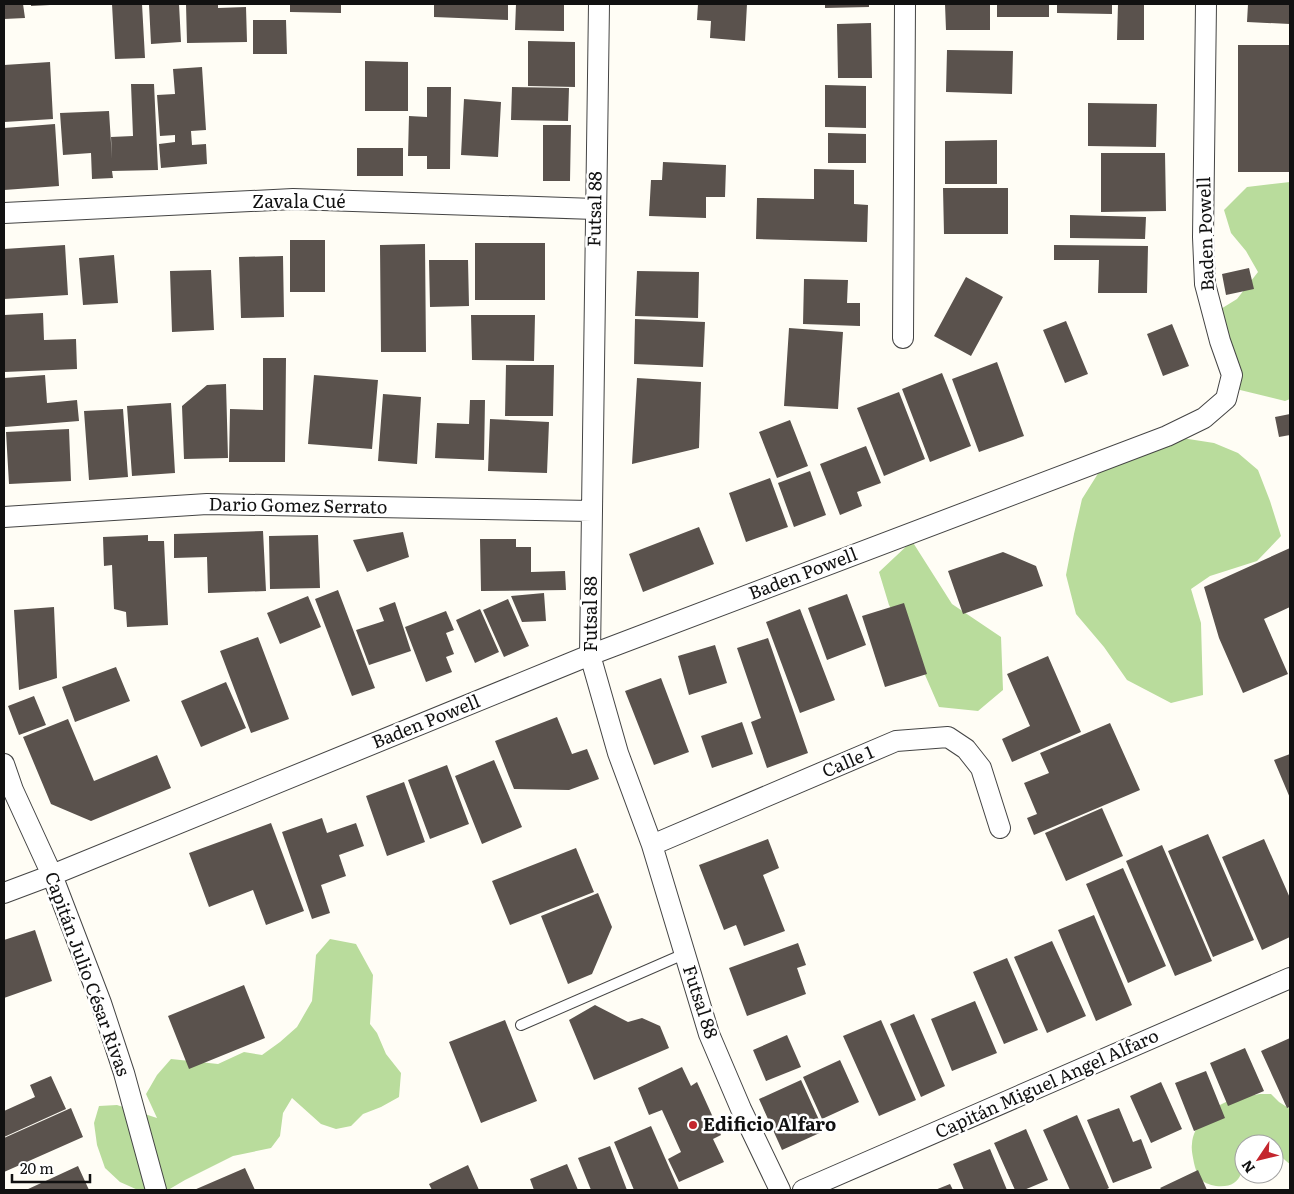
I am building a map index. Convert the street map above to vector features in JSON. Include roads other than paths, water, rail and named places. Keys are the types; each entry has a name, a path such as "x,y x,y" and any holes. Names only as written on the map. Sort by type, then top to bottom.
{"street":[{"name":"Futsal 88","path":"599,4 590,655 618,753 652,845 710,1034 740,1109 780,1190"},
{"path":"903,338 905,4"},
{"name":"Baden Powell","path":"4,893 590,655 1167,436 1204,418 1226,399 1232,375 1204,284 1206,4"},
{"name":"Zavala Cué","path":"4,213 293,199 595,209"},
{"name":"Dario Gomez Serrato","path":"4,517 207,504 592,511"},
{"name":"Calle 1","path":"652,845 896,741 948,737 966,749 981,768 1000,828"},
{"name":"Capitán Julio César Rivas","path":"4,764 13,790 52,875 102,1003 156,1190"},
{"name":"Capitán Miguel Angel Alfaro","path":"803,1190 1290,978"}],"lane":[{"path":"521,1025 684,954"}],"place":[{"name":"Edificio Alfaro","path":"693,1125"}]}
